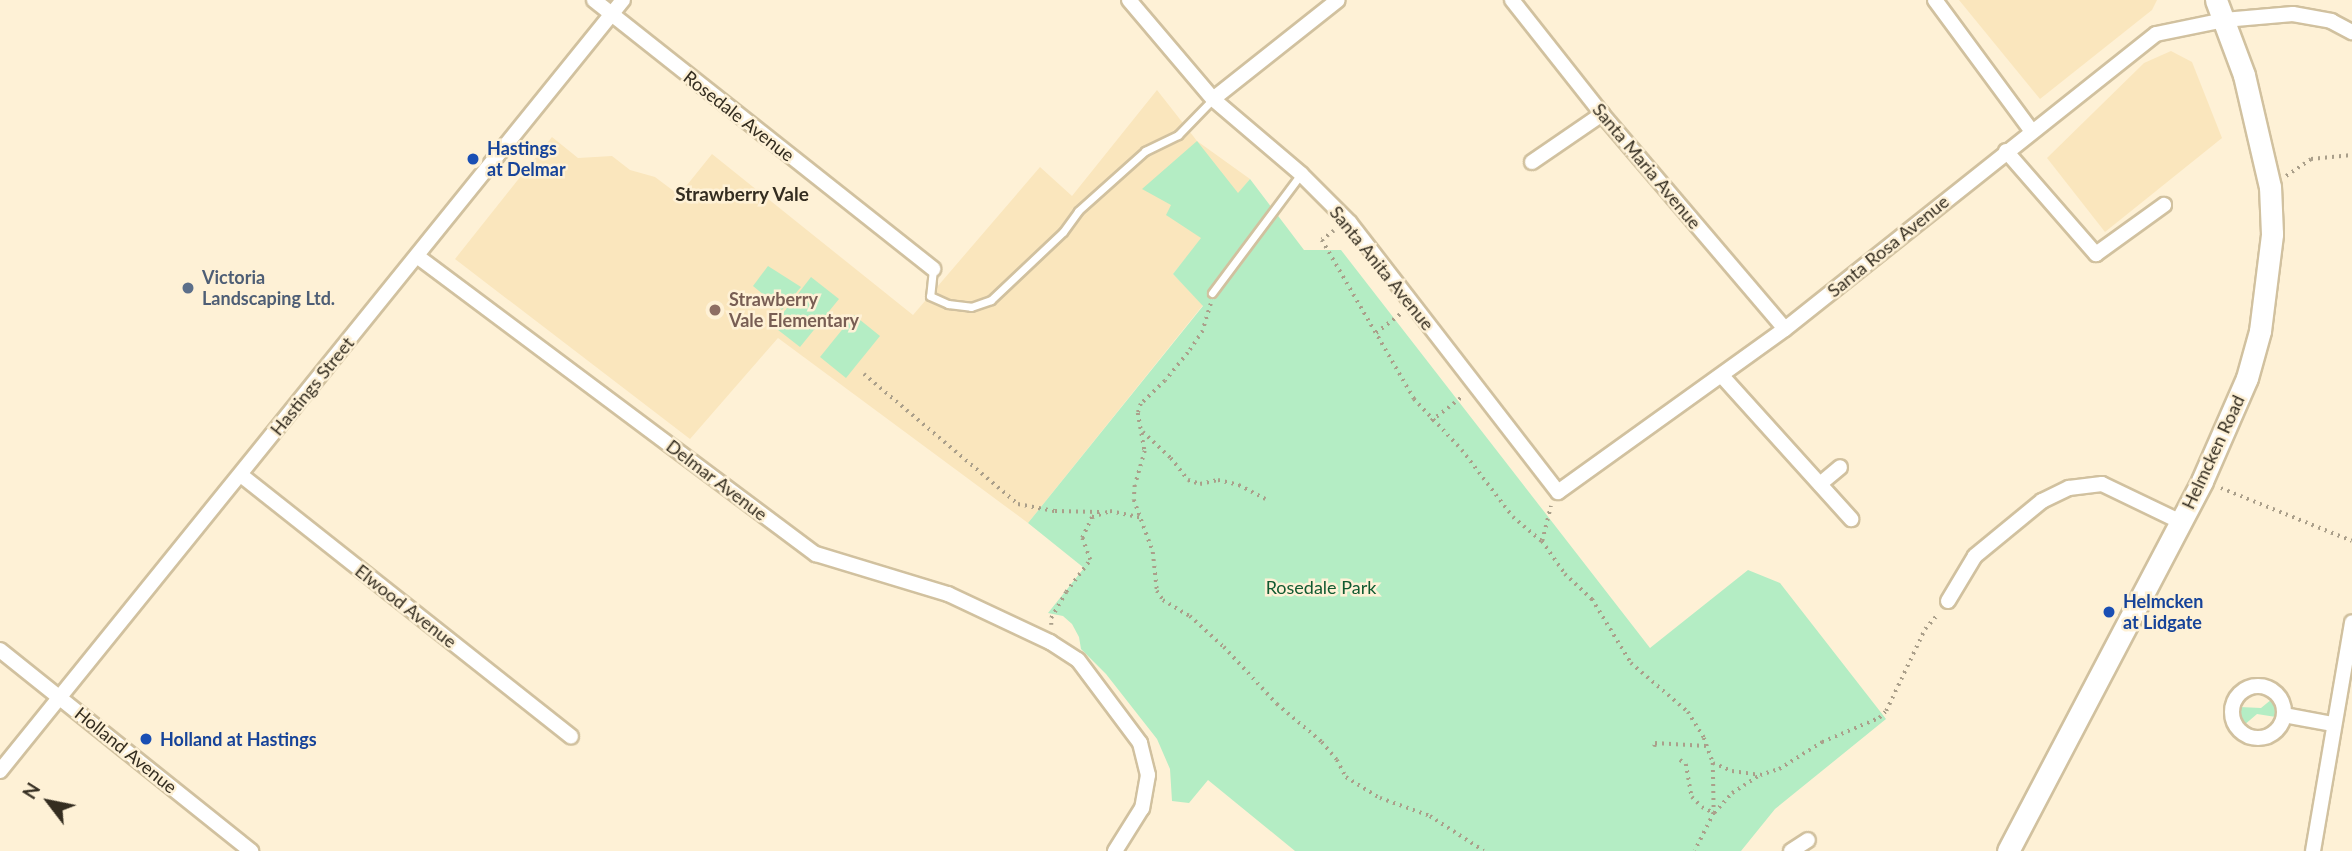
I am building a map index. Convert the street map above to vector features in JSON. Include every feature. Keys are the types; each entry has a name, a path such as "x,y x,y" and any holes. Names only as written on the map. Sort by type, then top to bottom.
{"main road":[{"name":"Helmcken Road","path":"2008,851 2063,741 2202,481 2247,379 2260,331 2272,234 2270,187 2244,75 2216,0"}],"street":[{"name":"Rosedale Avenue","path":"594,0 933,269"},
{"name":"Hastings Street","path":"0,771 623,0"},
{"name":"Santa Anita Avenue","path":"1129,0 1213,99 1301,174 1347,221 1558,492"},
{"path":"1213,99 1338,0"},
{"name":"Santa Maria Avenue","path":"1512,0 1602,114 1785,329"},
{"path":"1936,0 2031,130"},
{"name":"Santa Rosa Avenue","path":"1558,492 1785,329 2031,130 2156,34 2224,20 2293,14 2331,21 2352,32"},
{"path":"1532,162 1602,114"},
{"path":"2006,151 2096,254 2164,205"},
{"name":"Delmar Avenue","path":"417,256 816,554 948,594 1050,642 1078,660 1140,744 1148,775 1142,808 1115,851"},
{"path":"1722,376 1851,519"},
{"path":"1820,484 1840,467"},
{"name":"Elwood Avenue","path":"241,475 571,737"},
{"path":"1948,601 1975,556 2042,501 2069,488 2102,484 2181,522"},
{"path":"2313,851 2352,622"},
{"name":"Holland Avenue","path":"0,650 251,851"},
{"path":"2284,715 2333,724"},
{"path":"1791,851 1808,840"}],"lane":[{"path":"933,269 930,296 948,304 971,307 991,300 1063,232 1078,211 1145,151 1178,135 1213,99"},
{"path":"1212,293 1301,174"}],"path":[{"path":"2270,187 2311,159 2352,155"},
{"path":"1347,221 1322,240 1414,399 1431,421 1461,450 1514,517 1542,541 1565,574 1592,598 1631,663 1688,712 1713,763 1714,813"},
{"path":"1212,293 1210,312 1203,331 1165,381 1141,404 1138,413 1145,451 1135,485 1134,500 1148,534 1157,591 1163,600 1190,616 1224,647 1277,704 1322,742 1337,760 1346,777 1380,799 1430,816 1484,851"},
{"path":"1376,333 1413,305"},
{"path":"864,374 1018,504 1055,511 1110,510 1139,517"},
{"path":"1431,421 1476,386"},
{"path":"1141,431 1171,458 1188,480 1200,484 1218,480 1238,485 1265,499"},
{"path":"2202,481 2352,541"},
{"path":"1542,541 1551,505 1558,492"},
{"path":"1050,642 1051,618 1066,592 1086,568 1089,554 1082,538 1092,517 1099,512"},
{"path":"1695,851 1714,813 1732,793 1760,775 1779,769 1822,742 1879,718 1886,711 1925,629 1948,601"},
{"path":"1654,747 1655,743 1706,746"},
{"path":"1680,760 1686,764 1692,797 1702,807 1714,813"},
{"path":"1713,763 1732,771 1760,775"}],"shaded area":[{"path":"1959,0 2157,0 2152,10 2040,99"},
{"path":"2171,51 2192,62 2222,138 2105,232 2047,158 2144,63"},
{"name":"Strawberry Vale Elementary","path":"1157,90 1197,141 1250,179 1173,274 1203,305 1028,523 778,338 690,439 455,259 552,137 578,158 612,156 630,170 655,177 679,195 712,154 913,315 1040,167 1072,196"}],"green space":[{"name":"Rosedale Park","path":"1197,141 1238,193 1250,179 1304,250 1341,250 1650,648 1748,570 1780,583 1886,719 1775,809 1741,851 1295,851 1208,780 1189,803 1172,801 1170,769 1157,739 1106,674 1081,649 1079,637 1072,624 1063,616 1048,613 1084,568 1028,523 1203,306 1173,274 1201,238 1166,215 1171,205 1142,189"},
{"path":"768,266 801,287 782,310 753,286"},
{"path":"811,277 839,299 800,347 773,326"},
{"path":"854,315 880,336 846,378 820,357"},
{"path":"2272,699 2277,707 2276,717 2257,714 2243,726 2240,707 2261,708"}],"place":[{"name":"Hastings at Delmar","path":"473,159"},
{"name":"Victoria Landscaping Ltd.","path":"188,288"},
{"name":"Strawberry Vale Elementary","path":"715,310"},
{"name":"Helmcken at Lidgate","path":"2109,612"},
{"name":"Holland at Hastings","path":"146,739"}],"district":[{"name":"Strawberry Vale","path":"742,194"}]}
